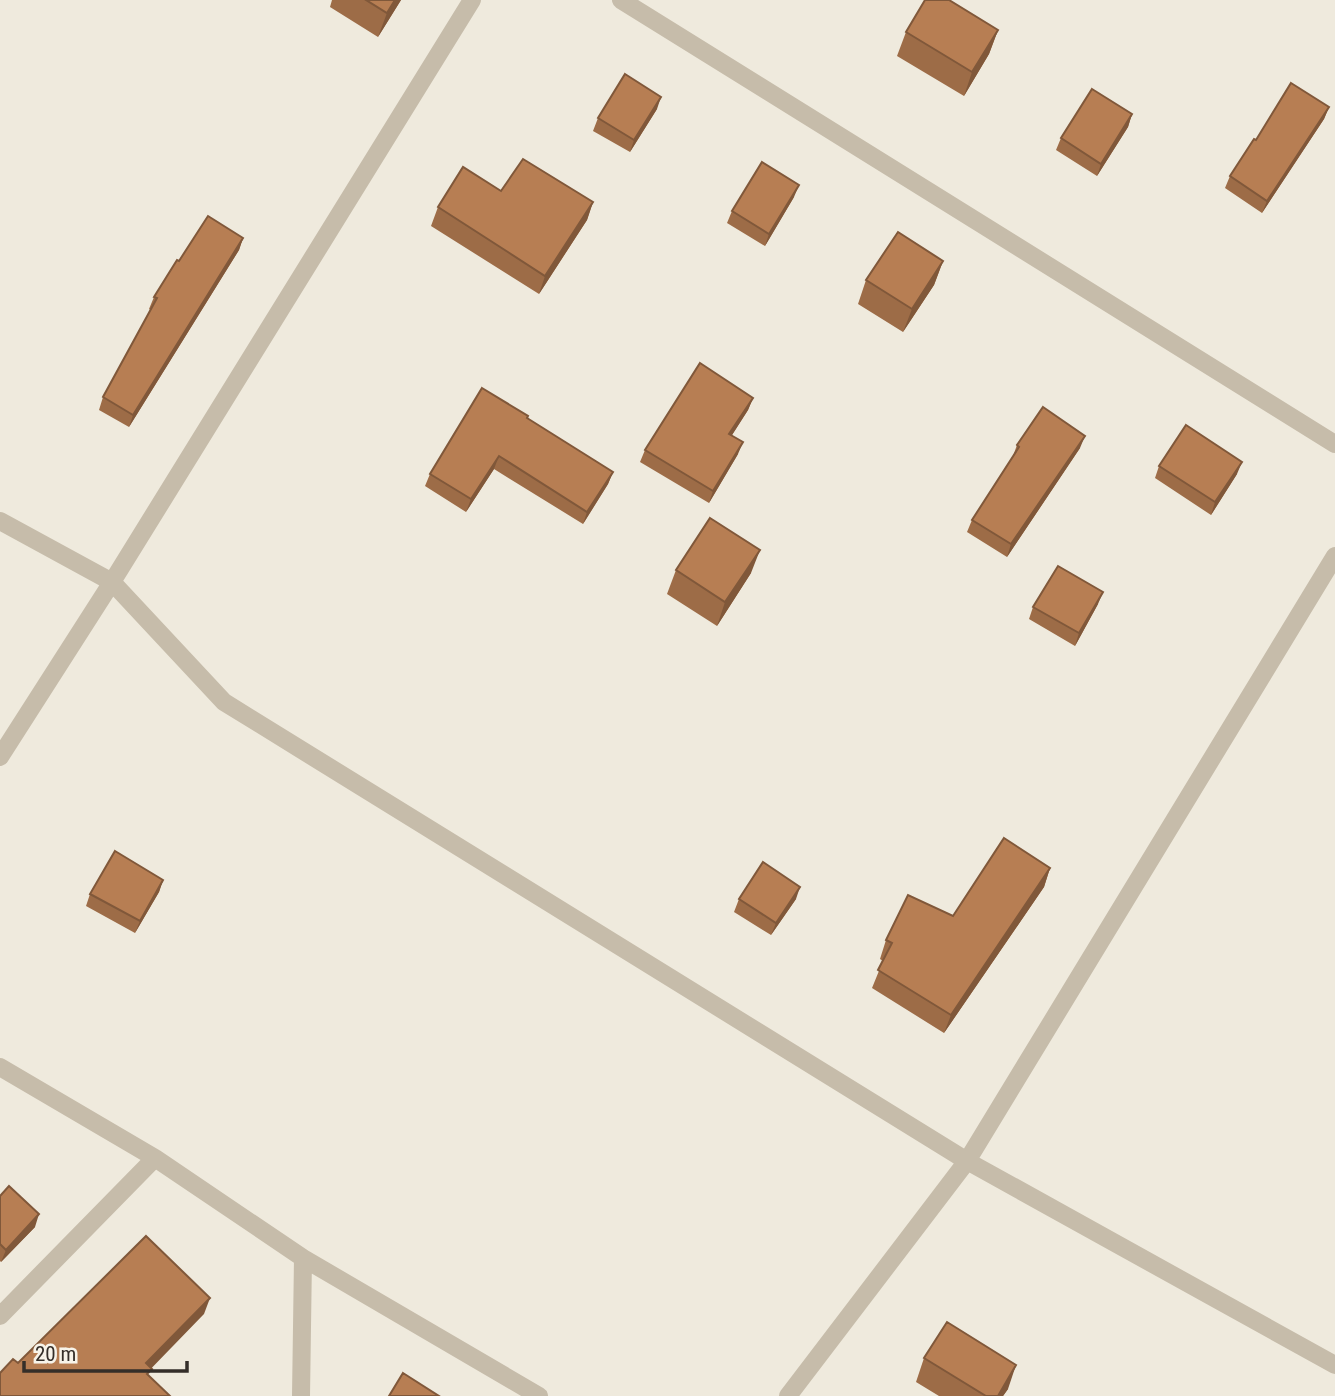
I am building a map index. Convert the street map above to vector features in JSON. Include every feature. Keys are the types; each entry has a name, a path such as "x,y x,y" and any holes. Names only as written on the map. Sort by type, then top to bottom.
{"street":[{"path":"0,757 112,582 472,0"},
{"path":"621,0 1335,444"},
{"path":"0,521 112,582 224,702 967,1161 1335,1365"},
{"path":"788,1396 967,1161 1335,556"},
{"path":"0,1067 155,1158 303,1258 539,1396"},
{"path":"0,1315 155,1158"},
{"path":"301,1396 303,1258"}],"building":[{"path":"366,0 395,0 387,13"},
{"path":"925,0 949,0 998,30 972,72 906,32"},
{"path":"625,74 661,97 634,140 598,118"},
{"path":"1291,83 1329,107 1267,201 1230,176"},
{"path":"1092,89 1132,114 1101,164 1061,138"},
{"path":"523,159 593,202 545,276 438,207 463,167 501,191"},
{"path":"762,162 799,185 769,234 732,211"},
{"path":"208,216 243,238 133,415 103,397 157,298 154,297"},
{"path":"898,232 943,261 912,309 866,280"},
{"path":"700,363 753,398 729,434 743,442 713,491 645,450"},
{"path":"482,388 613,472 587,512 499,456 471,499 430,474"},
{"path":"1043,407 1085,436 1011,544 972,520"},
{"path":"1186,425 1242,462 1215,502 1159,466"},
{"path":"710,518 760,550 725,602 676,570"},
{"path":"1058,566 1103,592 1079,633 1033,607"},
{"path":"1004,838 1050,868 951,1015 878,970 892,943 886,940 908,895 953,916"},
{"path":"115,851 163,880 140,921 90,894"},
{"path":"763,862 800,887 776,923 739,899"},
{"path":"9,1186 39,1214 6,1250 0,1244 0,1196"},
{"path":"146,1236 210,1298 146,1363 152,1369 147,1374 170,1396 0,1396 0,1373 13,1359 18,1363"},
{"path":"947,1322 1016,1365 998,1396 986,1396 924,1358"},
{"path":"403,1373 439,1396 389,1396"}]}
